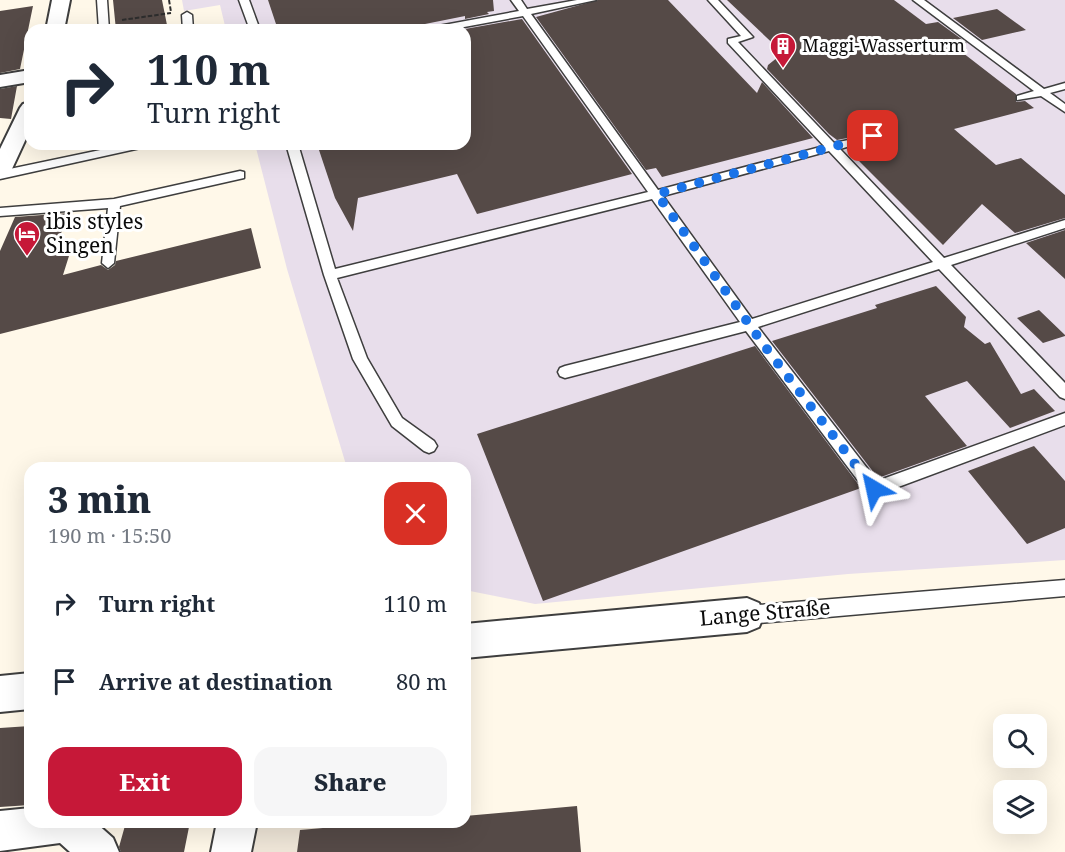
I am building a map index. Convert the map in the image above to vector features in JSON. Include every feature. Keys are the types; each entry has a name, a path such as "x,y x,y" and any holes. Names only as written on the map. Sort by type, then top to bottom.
{"street":[{"path":"57,24 63,1"},
{"path":"0,81 24,77"},
{"path":"0,173 24,121"},
{"name":"Lange Straße","path":"471,640 747,615"},
{"path":"0,694 24,692"},
{"path":"0,831 25,828"},
{"path":"73,828 99,852"},
{"path":"231,852 236,828"}],"lane":[{"path":"102,0 104,24"},
{"path":"244,0 253,24"},
{"path":"516,0 749,325 874,489 1065,419"},
{"path":"464,24 591,0"},
{"path":"713,0 748,37 731,40 1065,393"},
{"path":"918,0 1065,109"},
{"path":"187,15 188,24"},
{"path":"1021,98 1065,86"},
{"path":"330,275 657,194 873,136"},
{"path":"0,173 115,150"},
{"path":"294,150 330,275 360,359 397,422 429,446"},
{"path":"0,212 114,203 240,175"},
{"path":"108,263 114,203"},
{"path":"565,372 749,325 1065,224"},
{"name":"Lange Straße","path":"747,615 1065,588"}],"path":[{"path":"118,24 171,13 187,15"}],"shaded area":[{"path":"182,0 1065,0 1065,560 848,574 535,604 471,591 471,462 345,462 287,269 257,150 471,150 471,24 225,24 220,5 184,11"},
{"path":"236,828 324,828 301,830 297,852 231,852"}],"building":[{"path":"113,0 162,0 167,24 115,24"},
{"path":"268,0 493,0 494,11 465,19 465,16 425,24 276,24"},
{"path":"598,0 668,0 757,93 762,82 813,138 662,177 656,168 646,170 536,17"},
{"path":"727,0 894,0 926,24 938,22 967,43 954,46 1016,94 1016,102 1025,101 1034,108 954,129 996,165 1021,158 1065,195 1065,218 1015,233 982,204 943,245 847,149 878,140 878,132 837,140 829,134 767,69 768,65 783,53"},
{"path":"33,6 29,24 24,24 24,50 20,69 0,73 0,11"},
{"path":"997,9 1026,30 982,40 953,18"},
{"path":"522,19 632,174 477,214 457,174 358,198 353,231 335,198 319,150 471,150 471,28"},
{"path":"17,86 11,119 0,118 0,89"},
{"path":"69,213 58,241 74,240 63,275 101,265 108,270 115,265 116,261 251,228 261,268 0,334 0,251 15,217"},
{"path":"1065,230 1065,279 1026,243"},
{"path":"936,286 966,317 964,327 985,344 990,342 1021,394 1034,389 1055,411 1010,428 967,381 925,396 967,446 878,478 772,341 877,308 875,305"},
{"path":"1039,310 1065,336 1043,343 1017,318"},
{"path":"755,346 861,488 543,601 477,434"},
{"path":"1034,446 1065,481 1065,528 1027,544 968,471"},
{"path":"24,726 24,805 0,807 0,728"},
{"path":"577,806 581,852 297,852 300,830 471,828 471,815"},
{"path":"124,828 189,828 184,852 121,852 119,847"}],"place":[{"name":"Maggi-Wasserturm","path":"783,69"},
{"name":"ibis styles Singen","path":"27,257"}],"route":[{"path":"873,136 657,194 763,344 874,489"}]}
